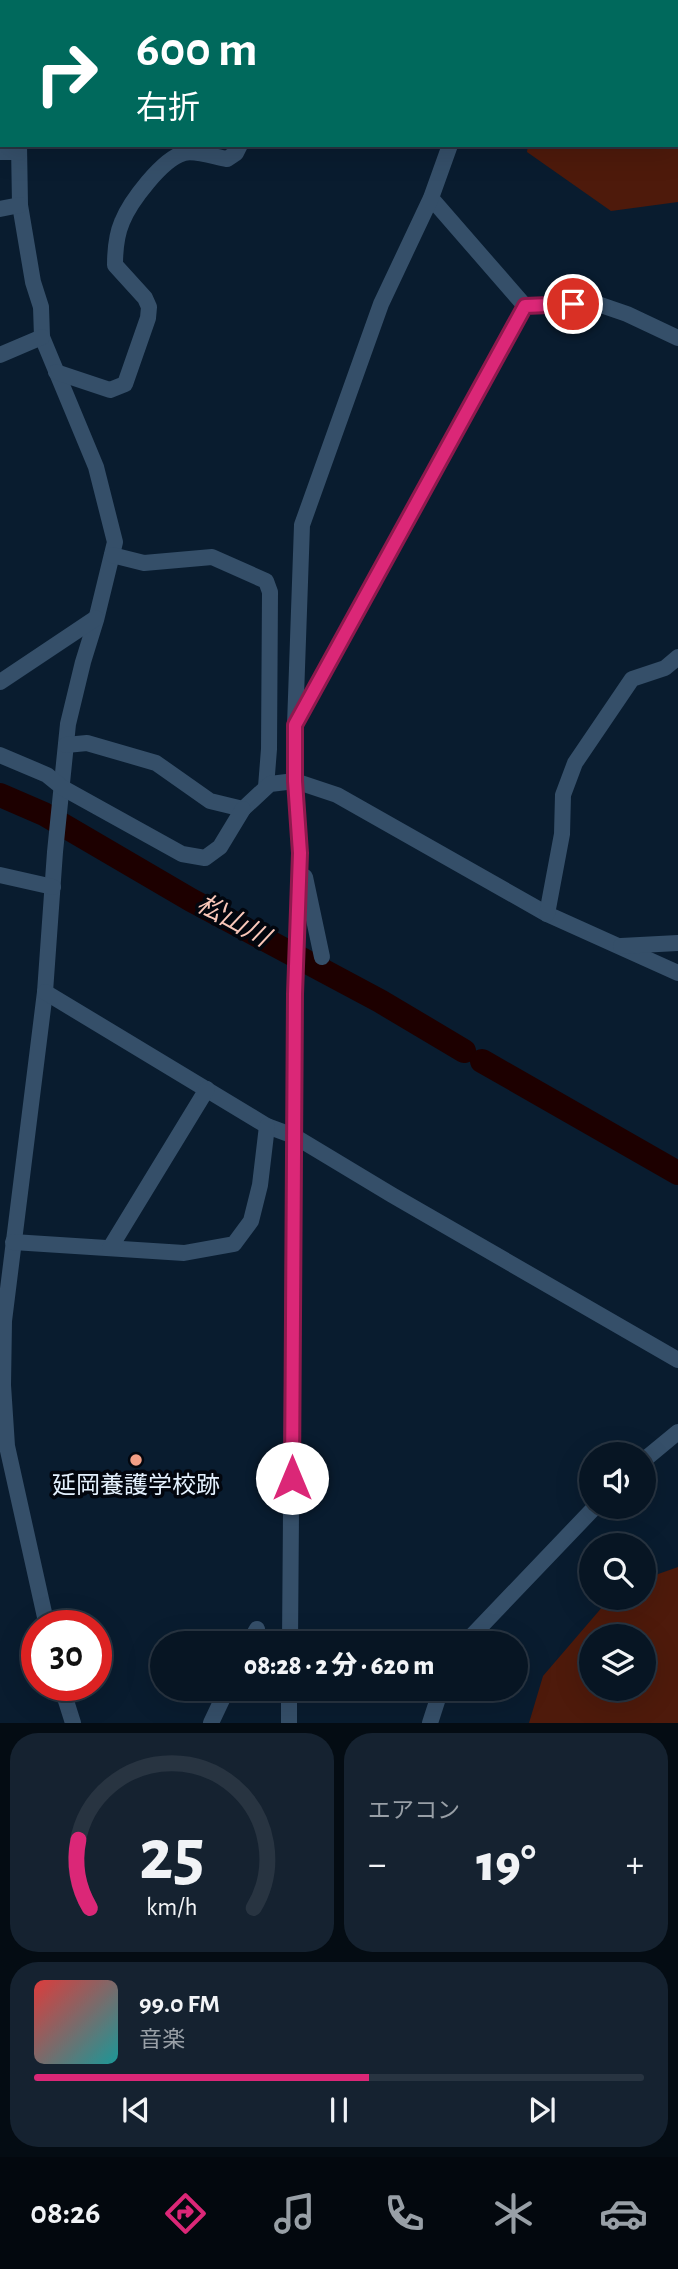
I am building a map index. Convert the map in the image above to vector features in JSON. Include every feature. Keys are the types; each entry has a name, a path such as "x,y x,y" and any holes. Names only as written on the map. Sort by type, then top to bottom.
{"street":[{"path":"56,372 110,390 125,384 148,318 149,307 145,298 115,265 115,245 122,221 151,178 174,157 187,152 227,159 239,147"},
{"path":"290,1631 295,994 300,853 295,781 295,725 302,525 380,304 431,198 449,147"},
{"path":"0,152 19,149 20,205 30,269 41,307 42,337 96,467 115,542 68,724 45,992 4,1321 2,1385 7,1447 43,1610"},
{"path":"431,198 525,306"},
{"path":"0,209 20,205"},
{"path":"525,306 592,302 627,314 678,338"},
{"path":"295,725 525,306"},
{"path":"0,355 42,337"},
{"path":"112,555 144,564 212,557 266,581 270,593 269,749 266,787"},
{"path":"0,682 96,618"},
{"path":"547,914 562,834 563,795 575,763 632,679 665,668 678,657"},
{"path":"66,745 87,743 156,763 210,801 243,809"},
{"path":"0,755 47,775 63,788 181,854 205,858 220,847 243,809 266,787 270,784 295,781 337,795 547,914 678,973"},
{"path":"300,853 322,957"},
{"path":"0,875 53,887"},
{"path":"618,946 678,943"},
{"path":"45,992 267,1126 294,1136 678,1360"},
{"path":"110,1248 207,1089"},
{"path":"13,1242 184,1253 234,1244 251,1221 260,1185 267,1126"},
{"path":"656,1450 678,1432"},
{"path":"476,1631 584,1519"},
{"path":"66,1701 73,1723"},
{"path":"211,1723 222,1701"},
{"path":"289,1701 289,1723"},
{"path":"430,1723 438,1701"}],"shaded area":[{"path":"528,147 678,147 678,202 611,211 527,152"},
{"path":"678,1567 678,1723 529,1723 543,1676 579,1634 579,1701 656,1701 656,1624 588,1624 600,1610 656,1610 656,1575"}],"waterway":[{"name":"松山川","path":"0,795 44,814 191,900 380,1001 464,1051"},
{"name":"松山川","path":"482,1061 678,1173"}],"place":[{"name":"延岡養護学校跡","path":"136,1460"}],"route":[{"path":"292,1478 295,994 300,853 295,781 295,725 525,306 573,304"}]}
